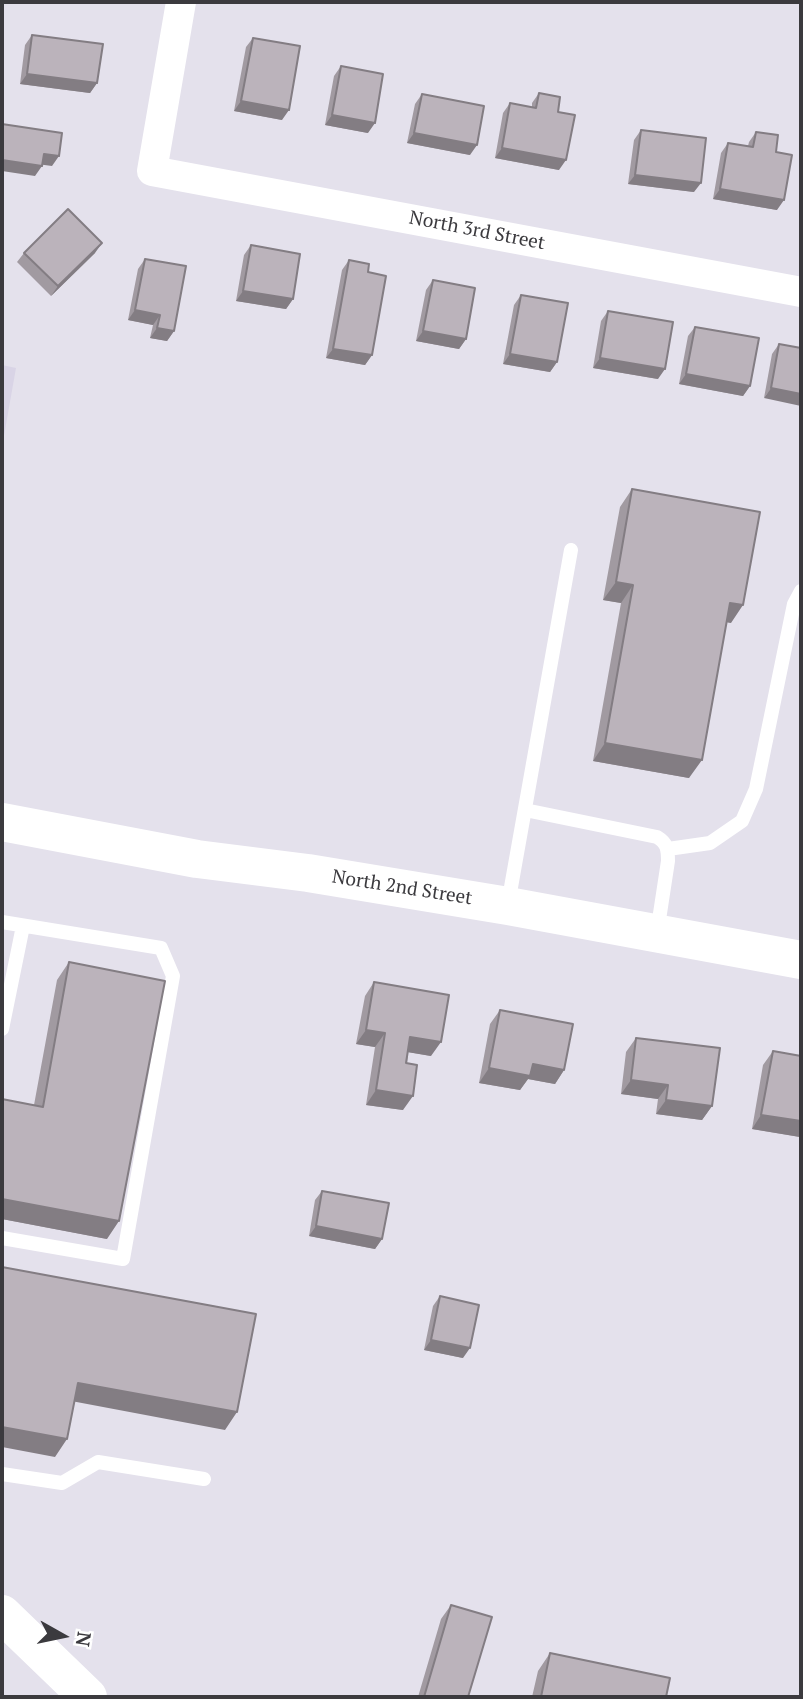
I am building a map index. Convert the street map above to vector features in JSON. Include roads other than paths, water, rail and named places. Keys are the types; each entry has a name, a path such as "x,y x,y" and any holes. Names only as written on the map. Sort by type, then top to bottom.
{"main road":[{"name":"North 2nd Street","path":"2,822 197,859 308,873 508,906 801,960"},
{"path":"2,1614 88,1697"}],"street":[{"name":"North 3rd Street","path":"181,2 152,171 801,292"}],"lane":[{"path":"508,906 571,550"},
{"path":"668,849 710,843 742,821 756,789 794,604 801,591"},
{"path":"525,810 657,837 665,842 668,861 657,933"},
{"path":"2,922 161,948 173,976 123,1259 2,1238"},
{"path":"2,1029 23,926"},
{"path":"2,1475 62,1483 98,1462 204,1479"}]}
